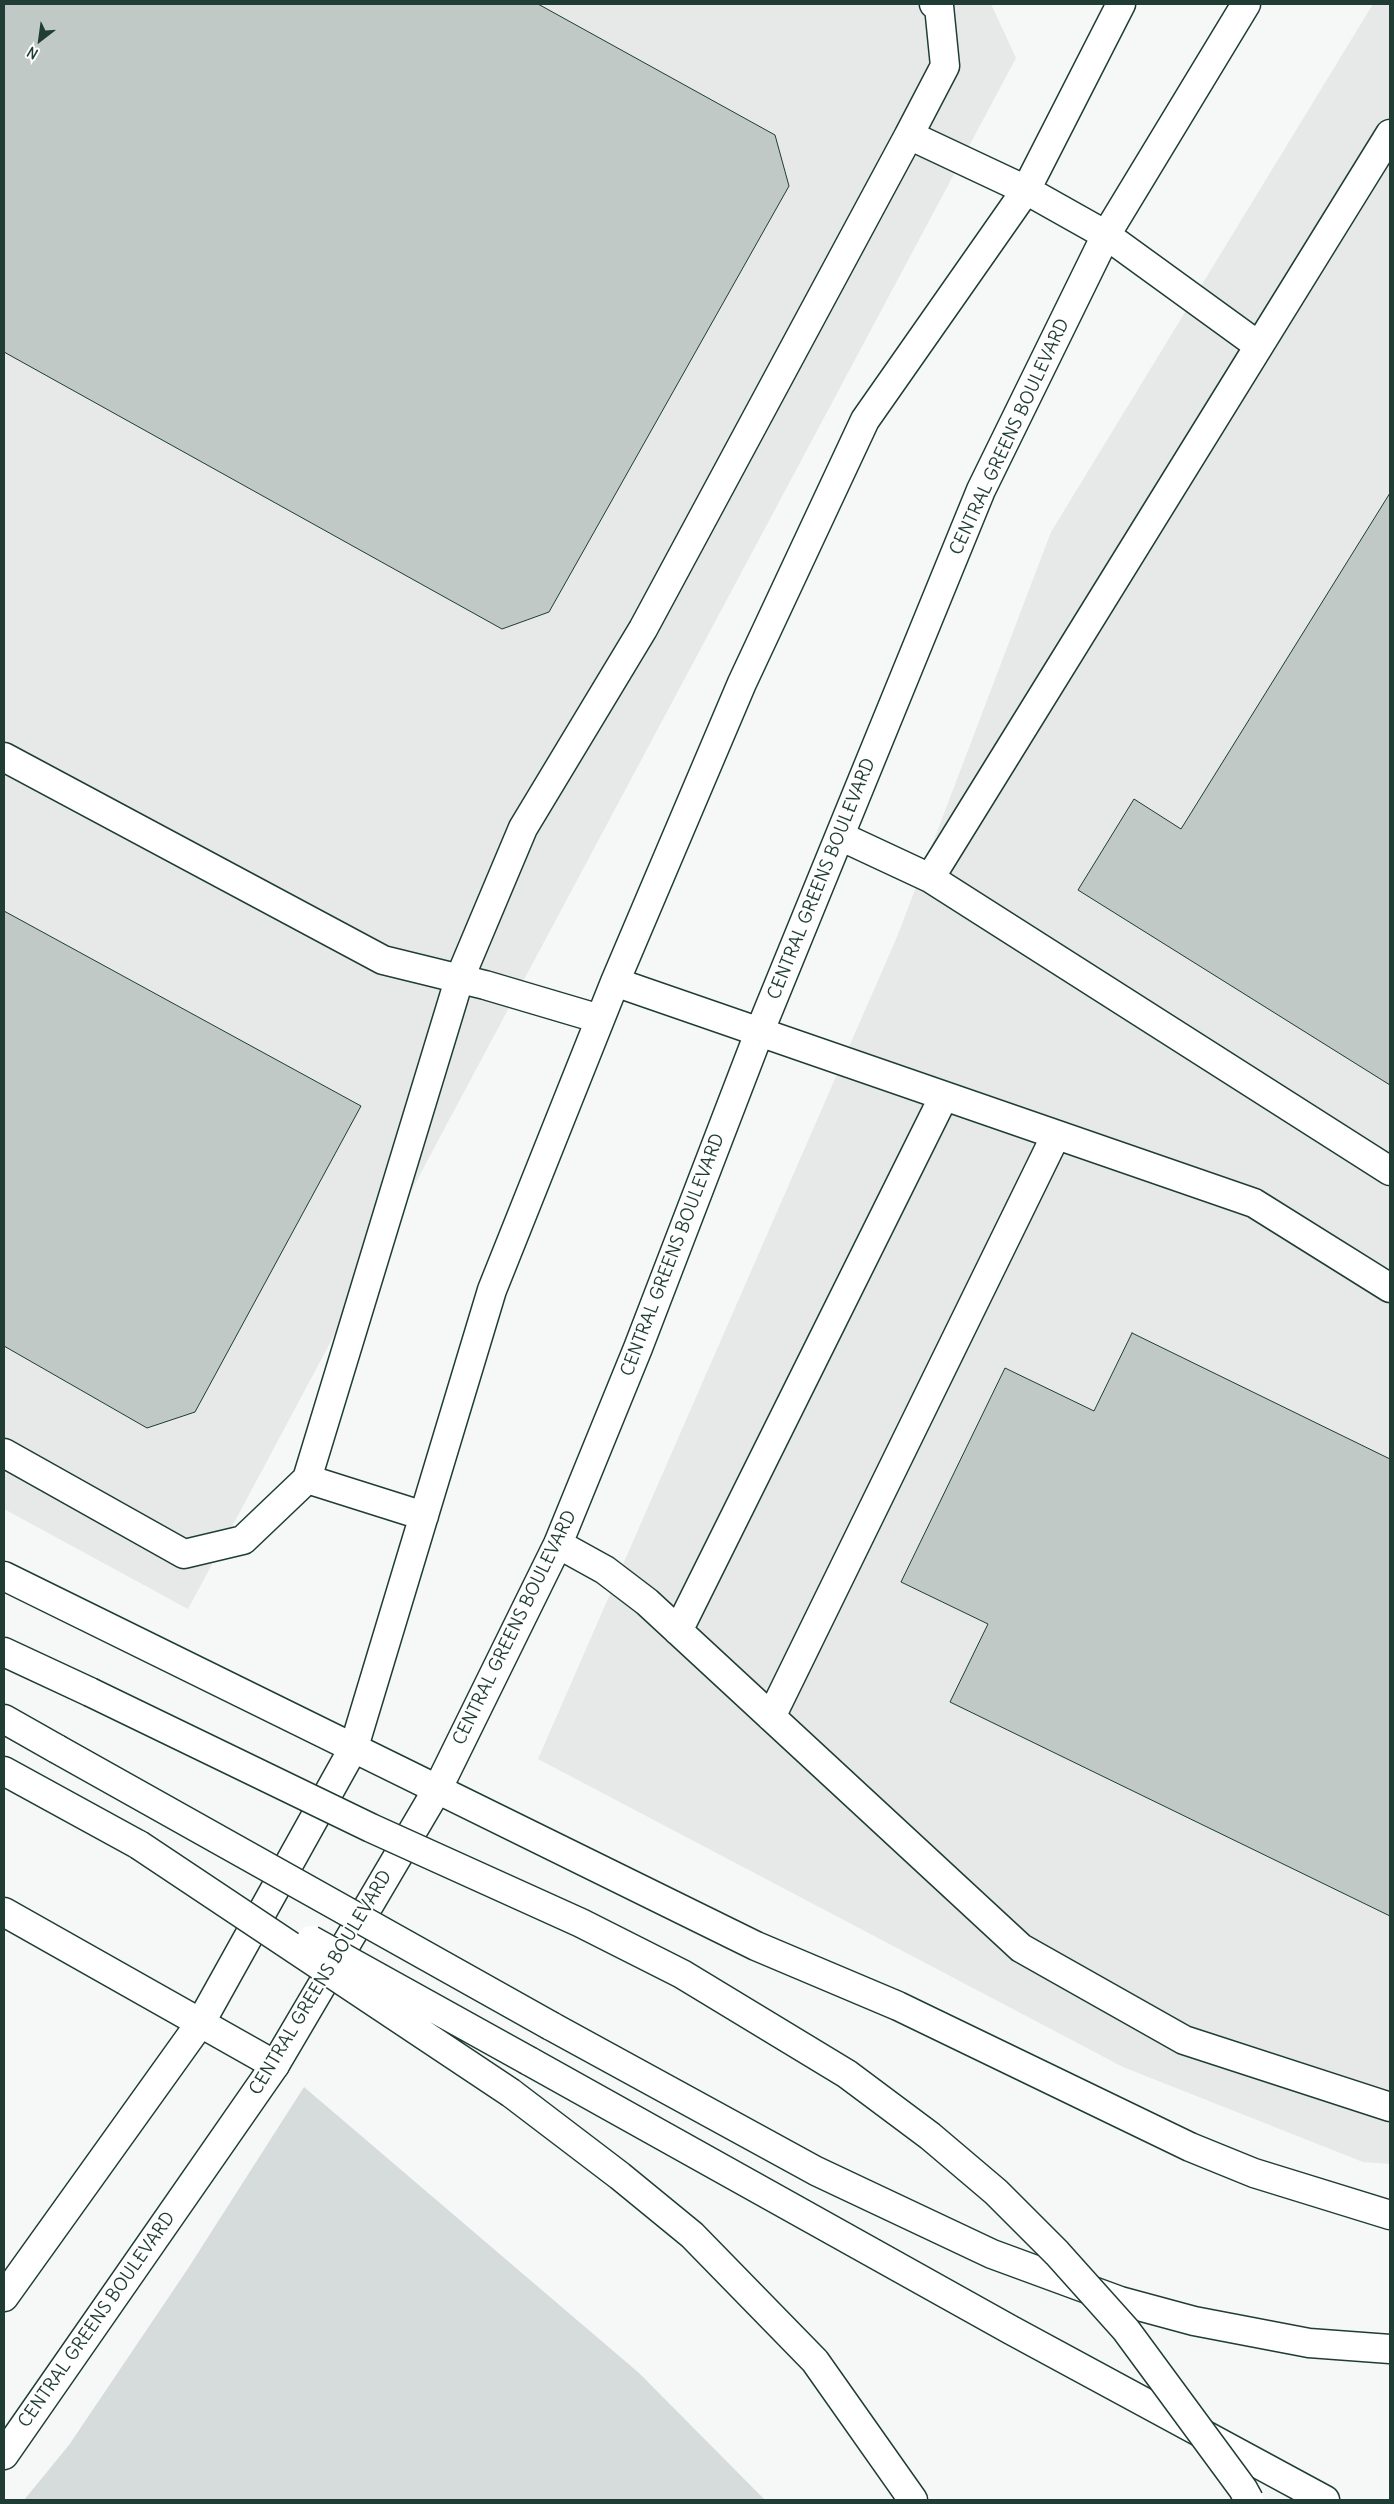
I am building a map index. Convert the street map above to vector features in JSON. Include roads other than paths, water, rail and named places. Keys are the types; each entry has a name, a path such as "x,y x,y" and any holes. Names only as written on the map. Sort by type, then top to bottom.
{"main road":[{"path":"4,1453 184,1554 243,1540 307,1479 458,980 523,828 643,629 910,135 944,66 939,6 934,4"},
{"path":"4,2297 201,2022 354,1747 492,1290 614,982 742,683 865,420 1026,190 1121,4"},
{"name":"CENTRAL GREENS BOULEVARD","path":"4,2455 275,2065 438,1788 558,1544 638,1348 759,1033 981,490 1106,235 1246,4"},
{"path":"930,878 1390,134"},
{"path":"910,135 1026,190 1106,235 1259,346"},
{"path":"4,757 383,960 458,980 485,985 600,1019"},
{"path":"840,836 930,878 1390,1172"},
{"path":"614,982 1254,1203 1390,1288"},
{"path":"678,1631 944,1096"},
{"path":"771,1717 1056,1135"},
{"path":"307,1479 424,1516"},
{"path":"558,1544 605,1570 647,1602 1021,1948 1184,2040 1390,2108"},
{"path":"4,1576 756,1946 898,2006 1190,2146 1254,2173 1390,2215"},
{"path":"4,1652 371,1828 581,1923 682,1974 847,2074 945,2148 996,2192 1057,2253 1126,2330 1243,2489 1249,2500"},
{"path":"4,1719 551,2026 816,2171 992,2254 1120,2302 1194,2321 1309,2342 1390,2349"},
{"path":"4,1771 1011,2330 1325,2500"},
{"path":"138,1845 511,2093 620,2176 692,2235 815,2361 913,2500"},
{"path":"4,1912 275,2065"}]}
